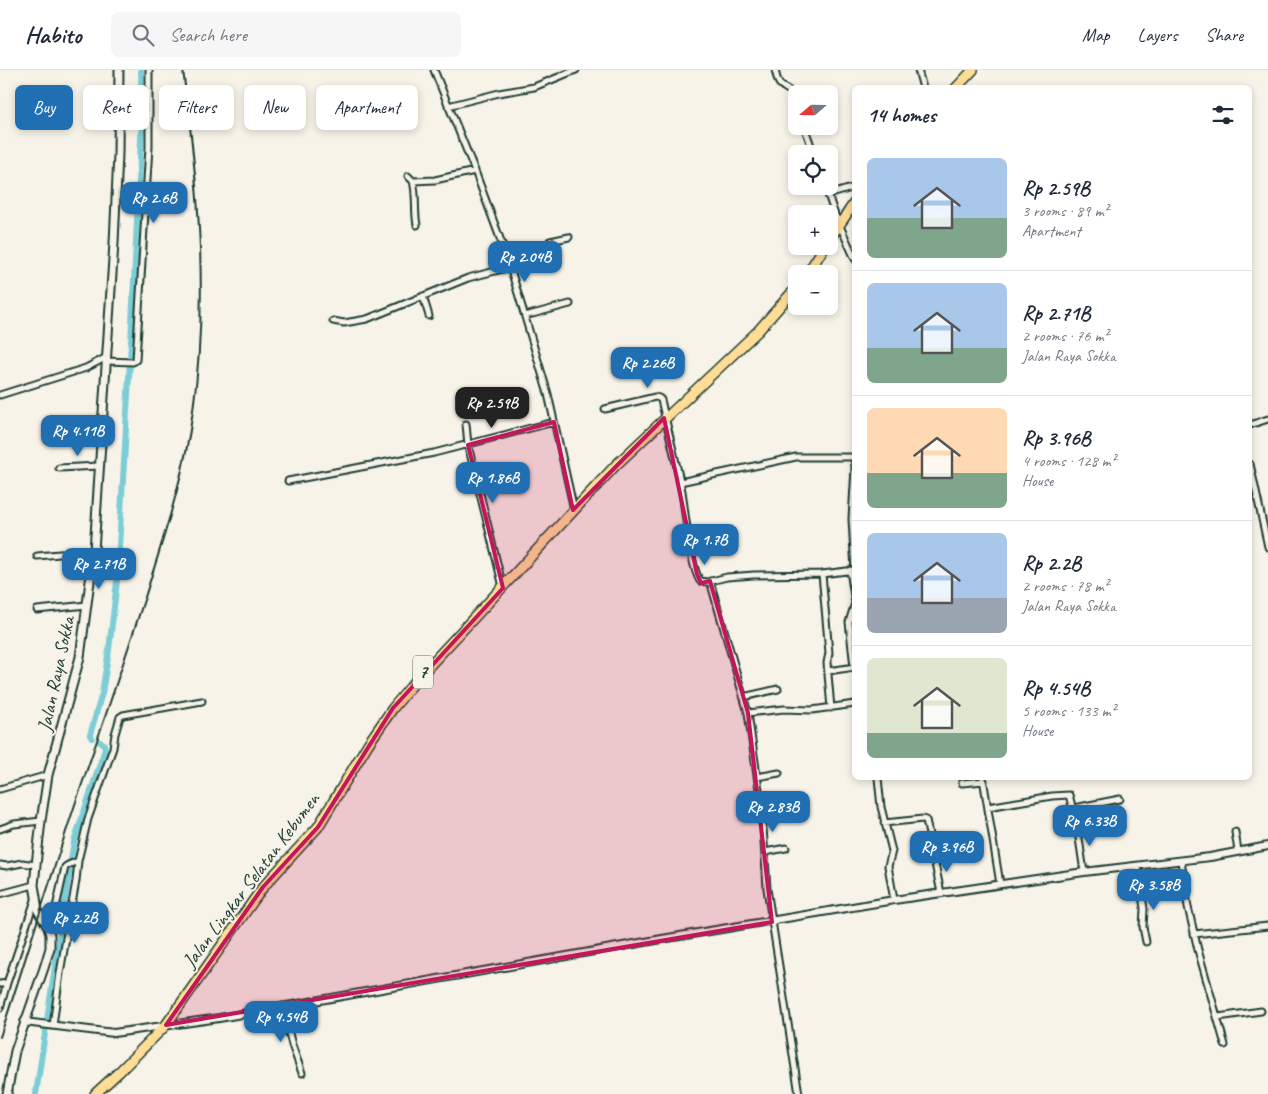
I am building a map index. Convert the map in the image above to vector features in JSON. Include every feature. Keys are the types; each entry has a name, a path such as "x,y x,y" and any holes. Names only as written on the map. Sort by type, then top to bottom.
{"highway":[{"path":"959,85 973,70"},
{"path":"839,224 852,206"},
{"name":"Jalan Lingkar Selatan Kebumen","path":"95,1094 166,1025 263,887 318,827 363,751 393,708 446,647 615,466 758,330 788,297"}],"main road":[{"name":"Jalan Raya Sokka","path":"50,935 48,927 38,911 34,885 48,775 80,657 94,551 118,154 119,70"},
{"path":"7,1094 15,1051 46,963 50,948 50,935"}],"street":[{"path":"0,395 86,368 105,360 133,362 136,360 148,173 149,70"},
{"path":"434,70 475,170 510,268 548,394 574,510"},
{"path":"448,106 499,93 534,87 576,70"},
{"path":"775,70 778,83 782,88 788,90"},
{"path":"918,70 922,85"},
{"path":"413,181 435,180 475,170"},
{"path":"408,176 413,181 415,190 417,225"},
{"path":"838,192 852,188"},
{"path":"828,195 852,252"},
{"path":"333,321 352,322 367,319 468,278 548,257 550,241 569,237"},
{"path":"422,296 429,316"},
{"path":"525,316 570,304"},
{"path":"605,409 657,397 661,400 700,581 754,575 822,574 852,570"},
{"path":"1252,424 1268,419"},
{"path":"288,481 468,445 554,422"},
{"path":"466,424 468,445 503,588"},
{"path":"680,482 796,457 852,457"},
{"path":"59,468 99,466"},
{"path":"1252,473 1268,547"},
{"path":"37,556 94,551"},
{"path":"822,574 832,708"},
{"path":"710,581 748,713 757,777 767,889 798,1094"},
{"path":"38,610 87,605"},
{"path":"852,611 849,622 852,649"},
{"path":"828,671 852,667"},
{"path":"743,697 778,689"},
{"path":"47,1025 60,973 73,900 76,861 88,818 113,748 120,717 202,701"},
{"path":"748,713 770,710 832,708 852,705"},
{"path":"757,777 779,772"},
{"path":"0,789 48,775"},
{"path":"878,780 884,823 892,851 888,866 894,900"},
{"path":"962,783 978,780"},
{"path":"983,780 1000,884"},
{"path":"988,807 1067,794 1070,796 1074,808 1084,872"},
{"path":"1074,808 1120,799"},
{"path":"884,823 925,819 941,893"},
{"path":"0,828 19,823 41,821"},
{"path":"1235,832 1238,851"},
{"path":"24,1022 114,1033 382,990 662,939 894,900 1084,872 1181,861 1268,846"},
{"path":"765,852 786,848"},
{"path":"50,935 66,867 76,861"},
{"path":"1181,861 1194,934 1225,1045"},
{"path":"0,865 7,866 22,863 36,865"},
{"path":"1138,866 1146,942"},
{"path":"0,894 34,885"},
{"path":"0,1008 36,897"},
{"path":"1194,934 1268,926"},
{"path":"0,984 7,983"},
{"path":"282,1006 292,1046 302,1073"},
{"path":"1218,1017 1261,1011"}],"highlighted area":[{"path":"664,418 697,574 701,583 710,581 748,713 772,922 166,1025 263,887 318,827 393,708 503,588 468,445 554,422 573,510"}],"waterway":[{"path":"92,738 90,735 102,693 109,650 117,581 142,119 141,70"},
{"path":"36,1094 74,842 105,749 104,744 100,742"}],"railway":[{"path":"0,1037 71,816 146,594 174,503 185,457 198,367 201,282 197,197 183,70"}]}
